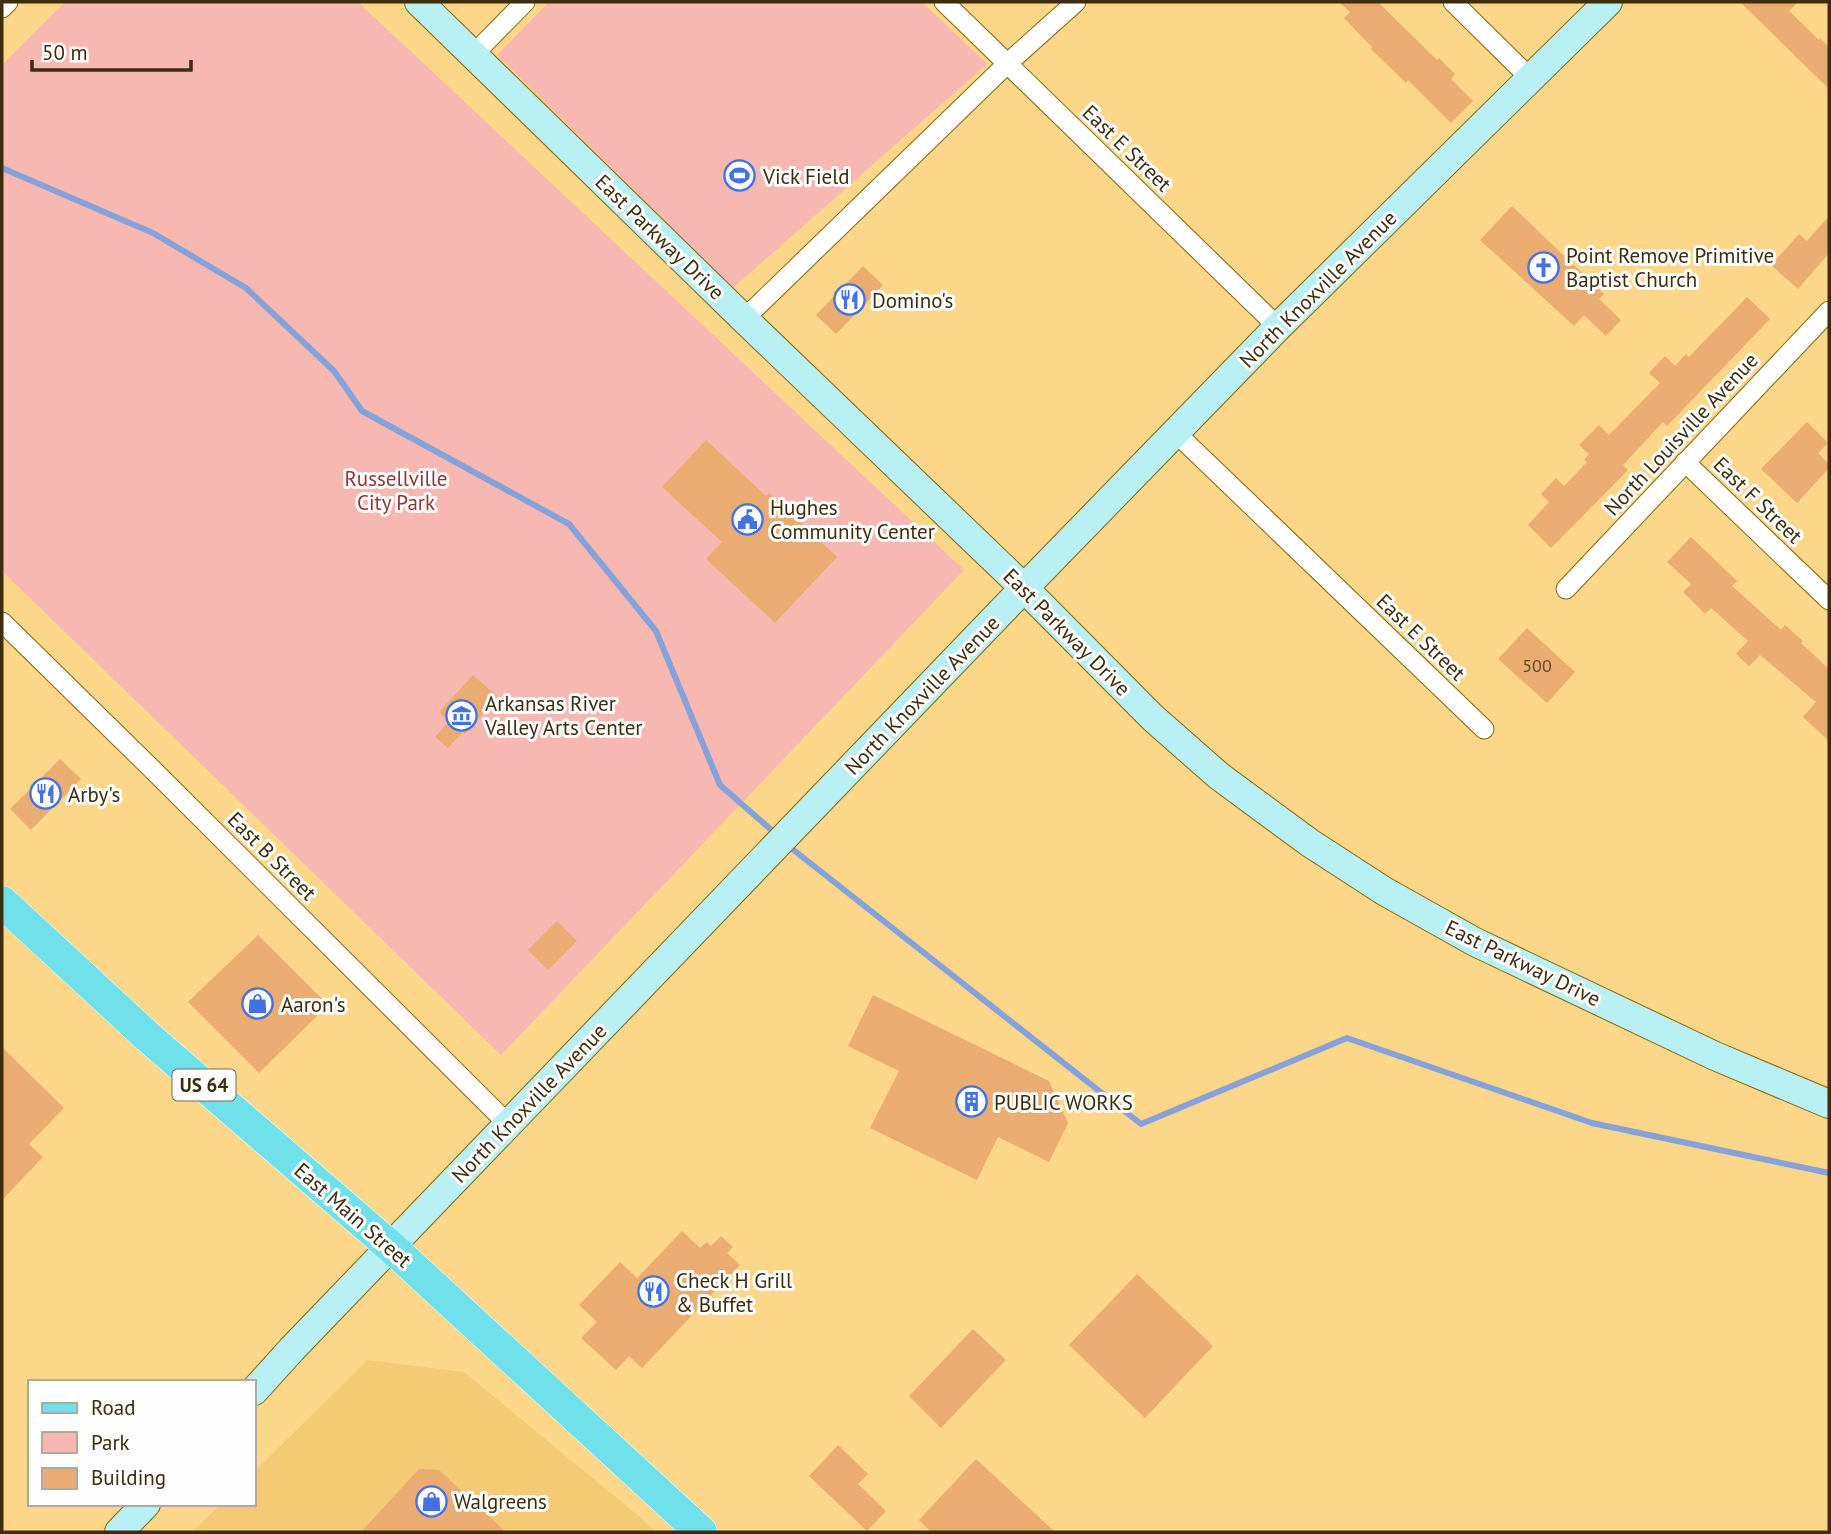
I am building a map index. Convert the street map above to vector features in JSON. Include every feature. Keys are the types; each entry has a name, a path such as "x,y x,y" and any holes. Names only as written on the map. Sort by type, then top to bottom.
{"main road":[{"name":"East Parkway Drive","path":"419,2 1024,588 1153,718 1219,776 1310,843 1384,891 1475,942 1715,1056 1829,1104"},
{"name":"North Knoxville Avenue","path":"256,1389 1278,327 1608,2"},
{"name":"East Main Street","path":"2,902 148,1037 391,1247 701,1532"},
{"path":"119,1532 144,1506"}],"street":[{"path":"2,9 8,2"},
{"path":"473,55 525,2"},
{"name":"East E Street","path":"944,2 1278,327"},
{"path":"744,319 1008,63 1076,2"},
{"path":"1453,2 1530,78"},
{"name":"North Louisville Avenue","path":"1566,589 1829,311"},
{"name":"East E Street","path":"1176,433 1484,729"},
{"name":"East F Street","path":"1685,462 1829,600"},
{"name":"East B Street","path":"2,622 509,1125"}],"shaded area":[{"path":"367,1360 464,1372 656,1532 192,1532 219,1506 256,1506 256,1470"}],"green space":[{"name":"Russellville City Park","path":"65,2 358,2 964,570 501,1055 2,571 2,65"},
{"name":"Vick Field","path":"549,2 922,2 987,64 733,288 497,55"}],"building":[{"path":"1339,2 1378,2 1455,74 1451,79 1473,101 1451,123 1408,80 1406,83 1371,49 1344,18 1350,12"},
{"path":"1740,2 1798,2 1789,11 1829,47 1829,89"},
{"name":"Point Remove Primitive Baptist Church","path":"1512,206 1604,294 1599,299 1621,320 1606,336 1584,315 1574,326 1480,240"},
{"path":"1829,216 1829,253 1798,289 1771,265 1799,234 1807,241"},
{"name":"Domino's","path":"863,266 883,285 836,334 816,315"},
{"path":"1747,297 1770,319 1667,426 1663,422 1623,465 1628,470 1551,548 1528,525 1549,502 1541,494 1556,478 1564,486 1587,462 1584,460 1589,454 1579,445 1599,425 1609,435 1660,383 1649,373 1665,356 1675,366 1686,354 1689,357"},
{"path":"1807,422 1828,443 1818,453 1829,464 1829,468 1797,503 1761,469"},
{"name":"Hughes Community Center","path":"706,440 766,496 769,493 837,557 775,623 706,559 722,542 662,487"},
{"path":"1691,537 1737,581 1732,586 1781,630 1785,625 1829,669 1829,741 1803,717 1816,702 1760,655 1749,666 1736,654 1748,641 1711,608 1705,614 1683,592 1691,584 1667,562"},
{"path":"1527,628 1575,672 1547,703 1498,659"},
{"name":"Arkansas River Valley Arts Center","path":"473,675 498,697 465,734 463,732 448,748 435,737 449,721 439,712"},
{"name":"Arby's","path":"60,759 81,779 31,830 10,809"},
{"path":"557,921 577,941 548,970 528,950"},
{"name":"Aaron's","path":"258,935 328,1005 259,1073 188,1002"},
{"name":"PUBLIC WORKS","path":"873,995 1049,1081 1068,1123 1049,1162 998,1137 977,1180 870,1128 899,1071 848,1046"},
{"path":"2,1047 64,1108 29,1144 43,1157 2,1200"},
{"name":"Check H Grill & Buffet","path":"682,1231 700,1248 707,1242 711,1246 721,1236 733,1247 727,1253 740,1265 642,1368 629,1356 616,1370 581,1338 597,1322 579,1305 620,1262 637,1278"},
{"path":"1137,1274 1213,1346 1145,1418 1069,1345"},
{"path":"973,1329 1006,1360 941,1428 909,1396"},
{"path":"838,1445 868,1474 858,1484 886,1511 867,1531 809,1476"},
{"path":"976,1459 1055,1532 931,1532 919,1520"},
{"name":"Walgreens","path":"419,1469 439,1470 506,1532 361,1532"}],"waterway":[{"path":"2,168 153,233 246,288 334,371 362,411 569,524 656,631 720,785 776,834"},
{"path":"786,844 1141,1124 1347,1038 1592,1123 1829,1173"}],"place":[{"name":"Vick Field","path":"740,176"},
{"name":"Point Remove Primitive Baptist Church","path":"1543,267"},
{"name":"Domino's","path":"849,300"},
{"name":"Hughes Community Center","path":"747,519"},
{"name":"Arkansas River Valley Arts Center","path":"462,715"},
{"name":"Arby's","path":"45,794"},
{"name":"Aaron's","path":"258,1004"},
{"name":"PUBLIC WORKS","path":"971,1102"},
{"name":"Check H Grill & Buffet","path":"653,1292"},
{"name":"Walgreens","path":"431,1501"}]}
